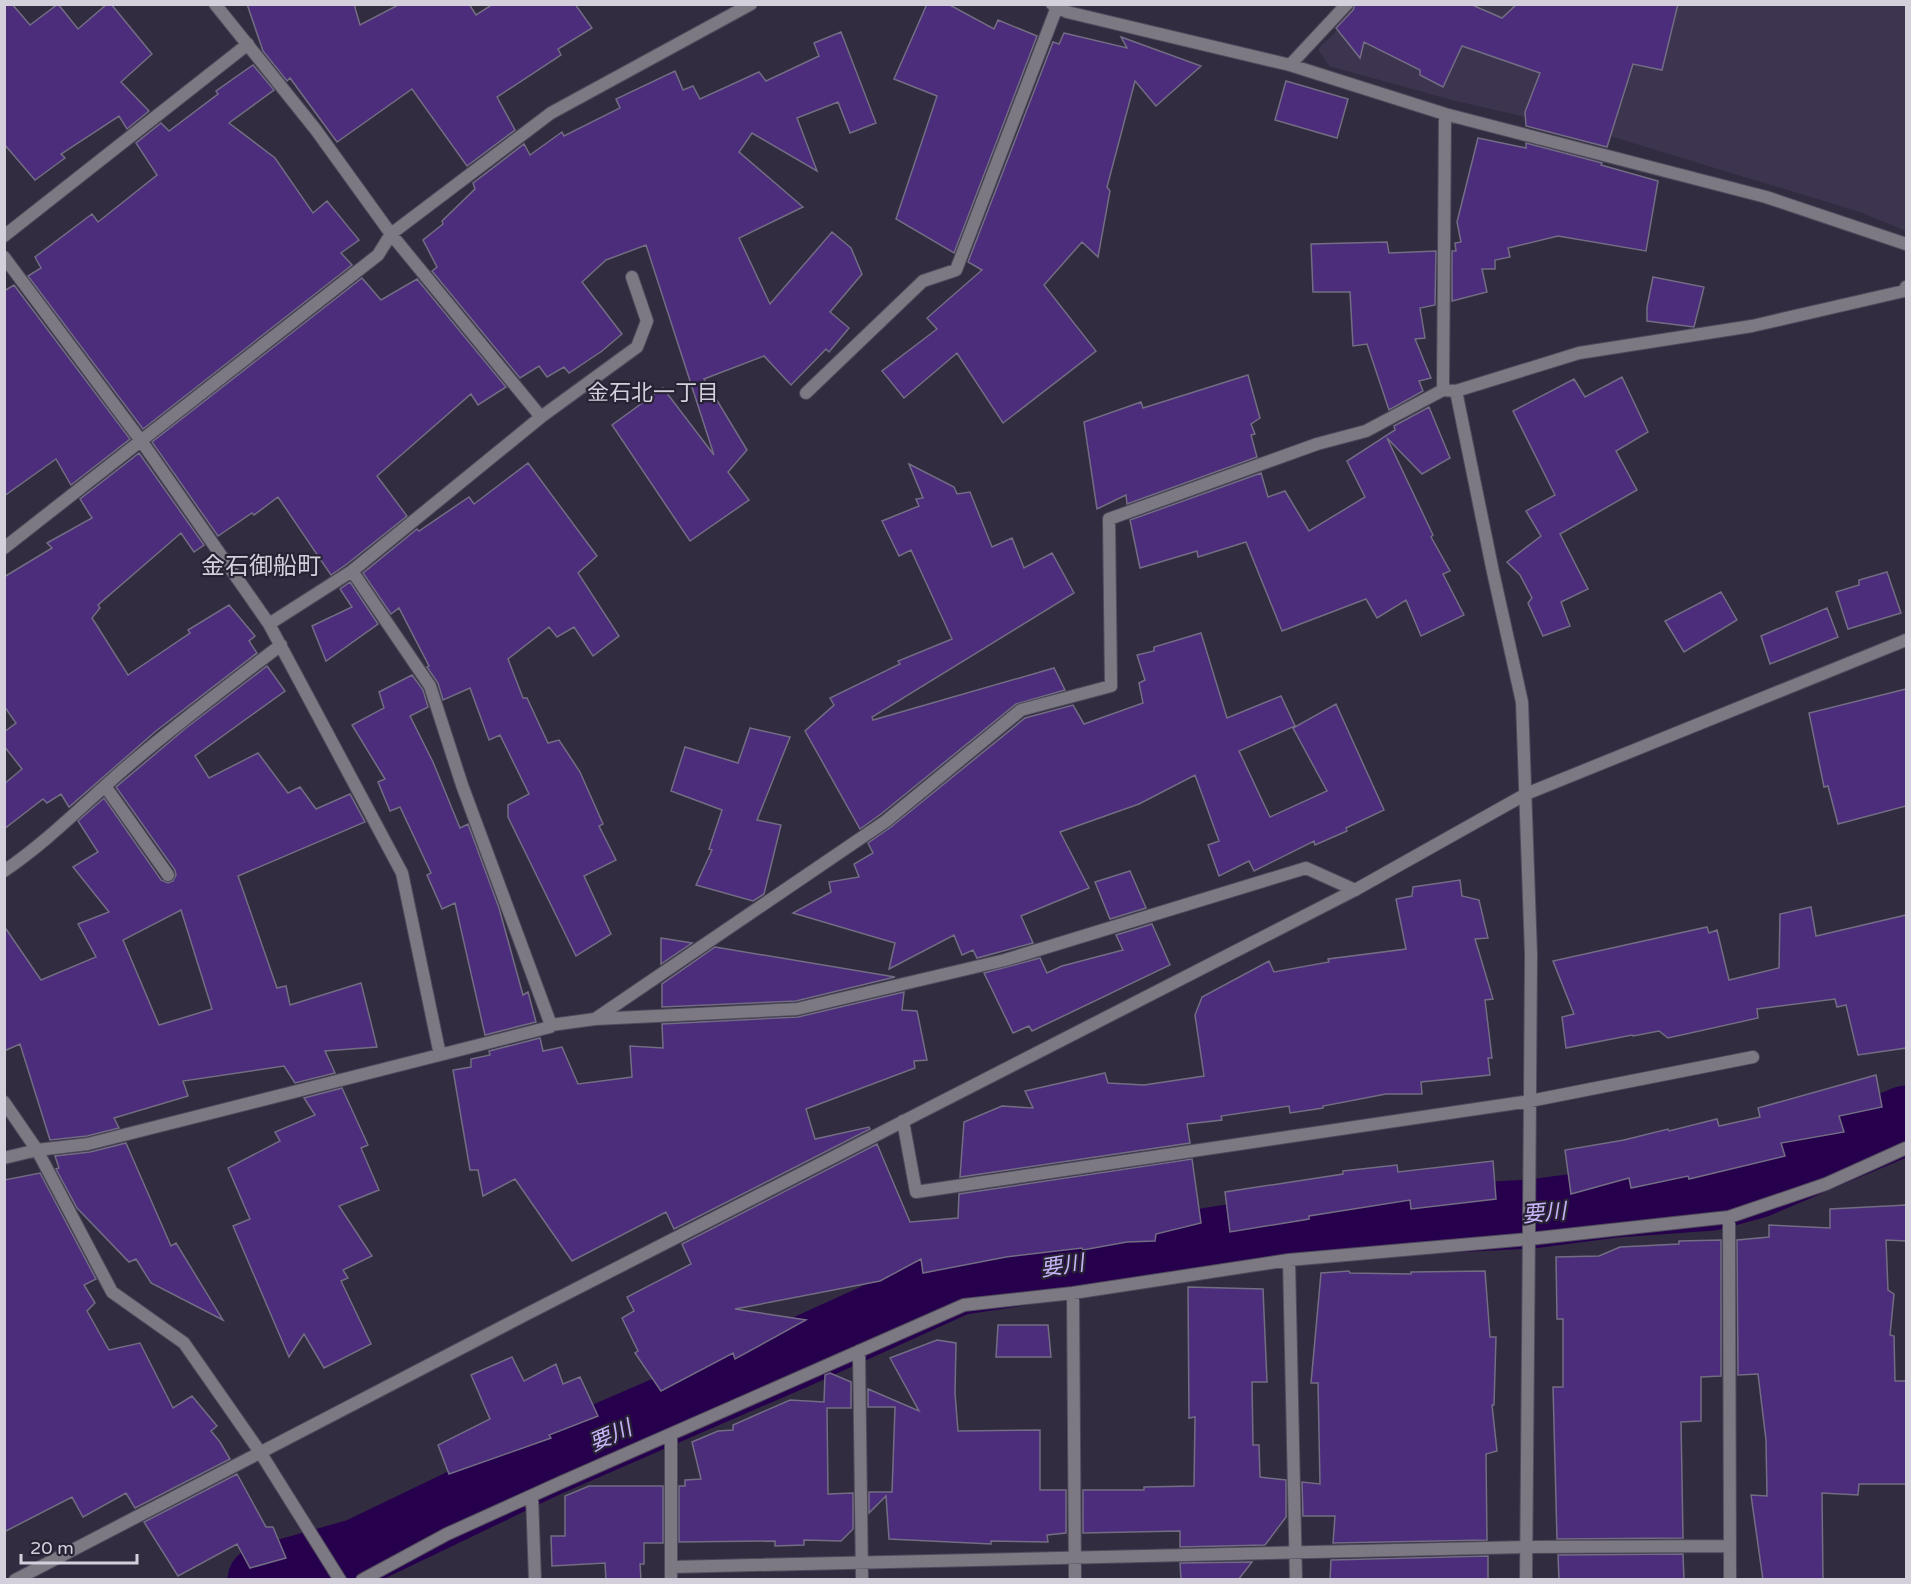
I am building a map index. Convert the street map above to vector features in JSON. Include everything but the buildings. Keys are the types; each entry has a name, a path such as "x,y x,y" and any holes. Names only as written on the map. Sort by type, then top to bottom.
{"street":[{"path":"215,4 316,130 391,234 541,417"},
{"path":"4,548 378,255 391,234 550,113 751,4"},
{"path":"1290,64 1347,4"},
{"path":"806,393 923,281 956,270 1055,6 1067,12 1290,64 1445,114 1766,197 1906,244"},
{"path":"4,237 248,44"},
{"path":"1445,114 1450,391 1522,702 1531,954 1527,1580"},
{"path":"4,257 142,442 269,624 281,645 402,873 440,1055"},
{"path":"269,624 352,571 541,417 636,347 647,321 632,277"},
{"path":"595,1019 886,821 1021,710 1111,686 1109,519 1317,444 1366,431 1450,391 1579,353 1752,326 1904,291 1906,287"},
{"path":"352,571 430,686 462,785 550,1025"},
{"path":"15,1580 903,1121 1355,891 1526,794 1906,640"},
{"path":"4,871 32,853 174,726 281,645"},
{"path":"105,786 168,875"},
{"path":"4,1158 37,1150 88,1144 550,1027 550,1025 595,1019 797,1009 1005,960 1306,868 1355,891"},
{"path":"903,1121 916,1192 1530,1101 1754,1057"},
{"path":"4,1102 37,1150 112,1292 184,1343 260,1452 340,1579"},
{"path":"362,1580 447,1534 964,1305 1073,1293 1289,1260 1529,1234 1730,1217 1826,1184 1906,1148"},
{"path":"1730,1217 1730,1580"},
{"path":"1289,1260 1296,1580"},
{"path":"1073,1293 1075,1580"},
{"path":"859,1351 862,1580"},
{"path":"671,1434 671,1573 862,1563 1527,1547 1730,1546"},
{"path":"532,1496 534,1580"}],"shaded area":[{"path":"1363,5 1906,5 1906,231 1860,212 1610,136 1456,101 1329,66 1318,49"}],"waterway":[{"name":"要川","path":"262,1580 358,1553 552,1460 957,1281 1287,1230 1531,1214 1615,1203 1712,1196 1756,1184 1906,1120"}],"district":[{"name":"金石北一丁目","path":"653,392"},
{"name":"金石御船町","path":"261,566"}]}
